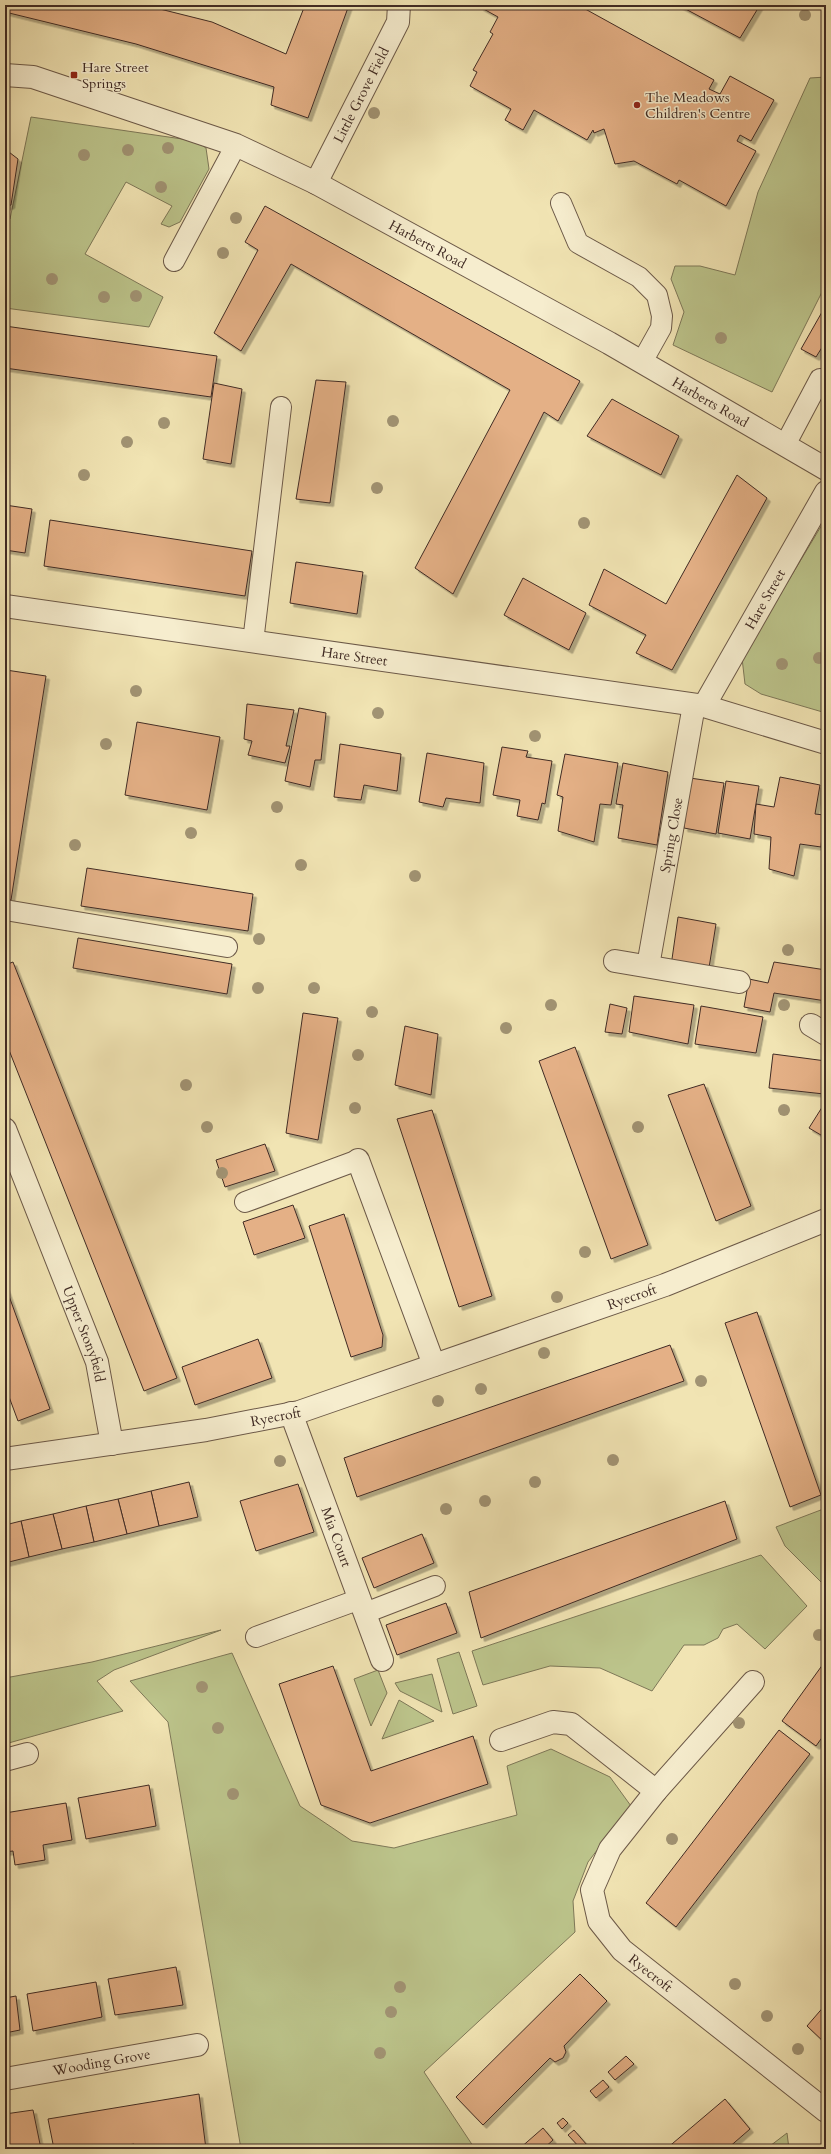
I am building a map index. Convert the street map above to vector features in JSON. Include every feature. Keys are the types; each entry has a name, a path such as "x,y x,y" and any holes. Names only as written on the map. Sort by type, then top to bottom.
{"street":[{"name":"Little Grove Field","path":"316,183 398,22 399,5"},
{"name":"Harberts Road","path":"5,75 34,77 236,145 316,183 642,362 826,470"},
{"name":"Hare Street","path":"699,705 826,492"},
{"name":"Hare Street","path":"5,606 699,705 826,744"},
{"name":"Spring Close","path":"648,966 699,705"},
{"path":"615,961 739,982"},
{"name":"Upper Stonyfield","path":"5,1129 97,1362 112,1444"},
{"path":"358,1160 434,1365"},
{"name":"Ryecroft","path":"112,1444 206,1430 291,1413 665,1285 826,1220"},
{"name":"Mia Court","path":"291,1413 382,1660"},
{"path":"5,1459 112,1444"},
{"name":"Ryecroft","path":"753,1682 656,1791 610,1849 592,1890 599,1921 622,1950 826,2111"},
{"path":"501,1740 553,1722 571,1724 656,1791"},
{"path":"5,1760 27,1754"},
{"name":"Wooding Grove","path":"5,2079 197,2045"}],"lane":[{"path":"174,261 236,145"},
{"path":"561,203 578,243 639,277 657,295 662,316 661,328 642,362"},
{"path":"785,445 820,378 826,382"},
{"path":"254,642 281,406"},
{"path":"5,910 227,946"},
{"path":"245,1202 358,1160"},
{"path":"256,1637 435,1586"}],"green space":[{"path":"826,77 826,284 772,392 673,345 684,312 671,279 675,266 700,266 735,275 758,192 810,78"},
{"path":"31,117 196,141 206,148 209,169 180,222 169,227 161,224 172,206 126,182 85,254 163,297 149,327 5,308 5,218 10,219"},
{"path":"826,518 826,713 761,694 745,684 742,658"},
{"path":"826,1508 826,1581 823,1584 785,1546 776,1527"},
{"path":"761,1555 807,1606 765,1649 737,1624 723,1629 718,1638 704,1645 684,1645 652,1691 600,1668 550,1666 483,1685 472,1651"},
{"path":"221,1630 114,1670 97,1681 123,1711 5,1744 5,1678 92,1662"},
{"path":"459,1652 477,1706 453,1714 437,1659"},
{"path":"232,1653 300,1806 352,1841 394,1848 517,1815 507,1766 551,1749 610,1777 631,1806 588,1862 573,1901 575,1932 424,2072 475,2149 241,2149 168,1722 130,1681"},
{"path":"378,1670 387,1693 371,1726 354,1679"},
{"path":"432,1674 442,1712 400,1691 395,1683"},
{"path":"399,1700 434,1721 382,1739"},
{"path":"787,2133 789,2149 766,2149"}],"building":[{"path":"5,5 144,5 212,22 286,54 305,5 349,5 308,118 271,105 274,87 136,44 5,12"},
{"name":"The Meadows Children's Centre","path":"481,5 578,5 714,80 709,89 720,94 730,76 774,100 751,141 740,135 737,141 756,151 726,206 679,180 677,184 634,161 615,164 604,129 594,133 593,130 587,140 534,110 523,130 505,120 511,109 470,86 477,72 473,70 493,34 490,32 498,17 480,7"},
{"path":"678,5 760,5 740,38"},
{"path":"5,149 18,159 11,205 5,207"},
{"path":"265,206 580,381 558,421 544,412 453,594 415,568 510,390 291,264 241,351 214,333 258,250 245,242"},
{"path":"826,305 826,341 816,357 801,349"},
{"path":"5,326 217,356 211,397 5,368"},
{"path":"316,380 346,382 330,503 296,499"},
{"path":"214,383 242,389 231,464 203,459"},
{"path":"612,399 679,436 661,475 587,436"},
{"path":"737,475 767,498 672,670 636,653 646,635 589,605 604,569 666,604"},
{"path":"5,505 32,509 25,553 5,550"},
{"path":"50,520 252,551 245,596 44,566"},
{"path":"296,562 363,572 357,614 290,603"},
{"path":"523,578 586,613 569,650 504,615"},
{"path":"6,670 46,676 11,900 5,899"},
{"path":"247,704 294,710 286,746 290,746 285,763 248,755 252,741 244,739"},
{"path":"299,708 326,713 321,760 315,760 310,787 285,781"},
{"path":"137,722 220,737 207,810 125,795"},
{"path":"340,744 401,754 397,791 364,785 361,800 334,797"},
{"path":"502,747 528,751 526,757 552,761 545,804 542,803 538,820 517,816 520,800 493,795"},
{"path":"427,753 484,763 480,803 446,798 443,807 419,802"},
{"path":"565,754 618,763 611,805 600,804 594,842 558,831 563,797 557,795"},
{"path":"623,763 668,772 657,845 618,838 623,805 616,804"},
{"path":"780,777 820,785 815,814 824,815 821,847 800,844 794,876 769,869 771,837 754,834 756,804 774,807"},
{"path":"690,778 724,783 716,834 684,828"},
{"path":"726,781 759,786 750,839 718,833"},
{"path":"87,868 253,894 248,931 81,906"},
{"path":"678,917 716,924 708,974 671,966"},
{"path":"78,938 232,964 227,994 73,968"},
{"path":"13,962 177,1378 144,1391 5,1040 5,965"},
{"path":"774,962 826,970 826,1001 774,993 770,1012 744,1007 749,979 768,983"},
{"path":"634,996 694,1005 688,1044 629,1032"},
{"path":"610,1004 627,1008 622,1034 605,1032"},
{"path":"701,1006 763,1017 756,1053 695,1044"},
{"path":"303,1013 338,1018 318,1140 286,1133"},
{"path":"405,1026 438,1034 431,1095 395,1085"},
{"path":"575,1047 648,1245 611,1259 539,1061"},
{"path":"773,1054 826,1061 824,1094 769,1088"},
{"path":"704,1084 751,1206 716,1221 668,1095"},
{"path":"826,1101 826,1138 809,1128"},
{"path":"432,1110 492,1296 459,1307 397,1119"},
{"path":"265,1144 275,1171 225,1187 216,1160"},
{"path":"293,1205 305,1238 254,1255 243,1222"},
{"path":"344,1214 383,1335 382,1347 351,1357 309,1226"},
{"path":"5,1285 50,1409 18,1421 5,1386"},
{"path":"757,1312 821,1495 790,1507 725,1323"},
{"path":"258,1339 272,1378 195,1405 182,1367"},
{"path":"670,1345 684,1381 357,1497 344,1458"},
{"path":"189,1482 198,1517 159,1526 151,1491"},
{"path":"298,1484 314,1532 256,1551 240,1501"},
{"path":"151,1491 159,1526 127,1534 118,1499"},
{"path":"118,1499 127,1534 94,1542 86,1506"},
{"path":"725,1501 737,1539 481,1638 469,1592"},
{"path":"86,1506 94,1542 62,1549 53,1514"},
{"path":"53,1514 62,1549 29,1557 21,1521"},
{"path":"21,1521 29,1557 5,1563 5,1525"},
{"path":"422,1534 434,1563 374,1588 362,1558"},
{"path":"446,1603 457,1633 397,1655 386,1625"},
{"path":"826,1660 826,1732 816,1746 782,1721"},
{"path":"333,1666 371,1771 473,1736 488,1784 370,1823 321,1805 279,1684"},
{"path":"779,1730 810,1754 676,1927 646,1903"},
{"path":"149,1785 156,1826 86,1839 78,1798"},
{"path":"66,1803 72,1840 43,1845 45,1860 15,1865 13,1851 5,1852 5,1813"},
{"path":"176,1967 183,2005 115,2015 108,1979"},
{"path":"580,1974 607,2001 564,2046 566,2052 563,2058 555,2062 550,2058 483,2125 456,2097"},
{"path":"96,1982 102,2017 33,2031 27,1994"},
{"path":"16,1996 20,2030 5,2033 5,1998"},
{"path":"826,2004 826,2044 807,2026"},
{"path":"626,2056 634,2064 615,2080 608,2072"},
{"path":"603,2080 609,2087 596,2098 590,2091"},
{"path":"199,2094 206,2149 135,2149 134,2144 104,2149 54,2149 48,2119"},
{"path":"725,2099 750,2129 727,2149 666,2149"},
{"path":"33,2110 41,2149 5,2149 5,2114"},
{"path":"563,2118 568,2123 562,2129 557,2123"},
{"path":"543,2128 553,2140 543,2149 519,2149"},
{"path":"574,2130 587,2145 583,2149 581,2149 568,2135"}],"place":[{"name":"Hare Street Springs","path":"74,75"},
{"name":"The Meadows Children's Centre","path":"637,105"}]}
